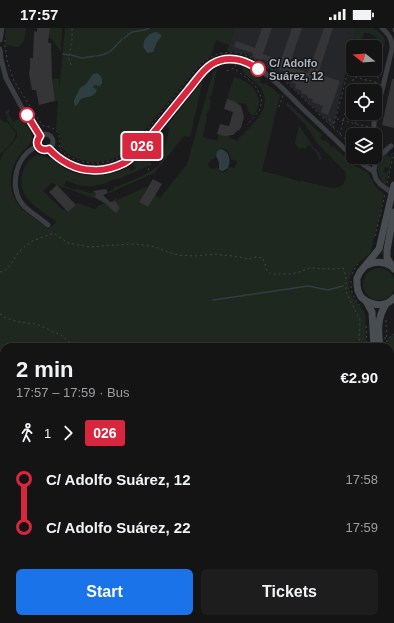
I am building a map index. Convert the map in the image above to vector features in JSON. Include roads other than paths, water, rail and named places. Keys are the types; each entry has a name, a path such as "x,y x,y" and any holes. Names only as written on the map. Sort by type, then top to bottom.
{"main road":[{"path":"386,304 372,304 366,301 361,297 356,285 360,272 379,249 394,185"},
{"path":"393,268 387,258 387,250 394,212"},
{"path":"364,267 375,262 381,262 387,263 393,268"},
{"path":"382,343 383,339 378,324 386,304 394,298"},
{"path":"366,301 372,312 374,343"}],"street":[{"path":"2,28 3,40"},
{"path":"374,128 382,81 393,45 390,37 382,28"},
{"path":"0,50 6,78 40,136"},
{"path":"49,149 66,163 84,170 101,170 111,168 125,162 136,153 154,133 207,68 212,64 231,59 243,61 253,65 270,78 346,150"},
{"path":"38,145 44,150 51,148 54,143 50,135 45,134 40,136"},
{"path":"40,136 38,145 27,153 19,164 15,178 16,191 23,205 48,225"},
{"path":"382,143 387,146 393,145"},
{"path":"382,154 393,145"},
{"path":"363,164 374,172"},
{"path":"374,164 374,172 376,178 380,184 392,193"}],"lane":[{"path":"393,45 394,34"}],"waterway":[{"path":"124,38 132,32 149,28"},
{"path":"97,56 111,50 122,39"},
{"path":"63,54 69,55"},
{"path":"71,55 82,58 95,56"},
{"path":"213,300 308,286 328,290 343,286"}],"place":[{"name":"C/ Adolfo Suárez, 12","path":"258,69"}]}
